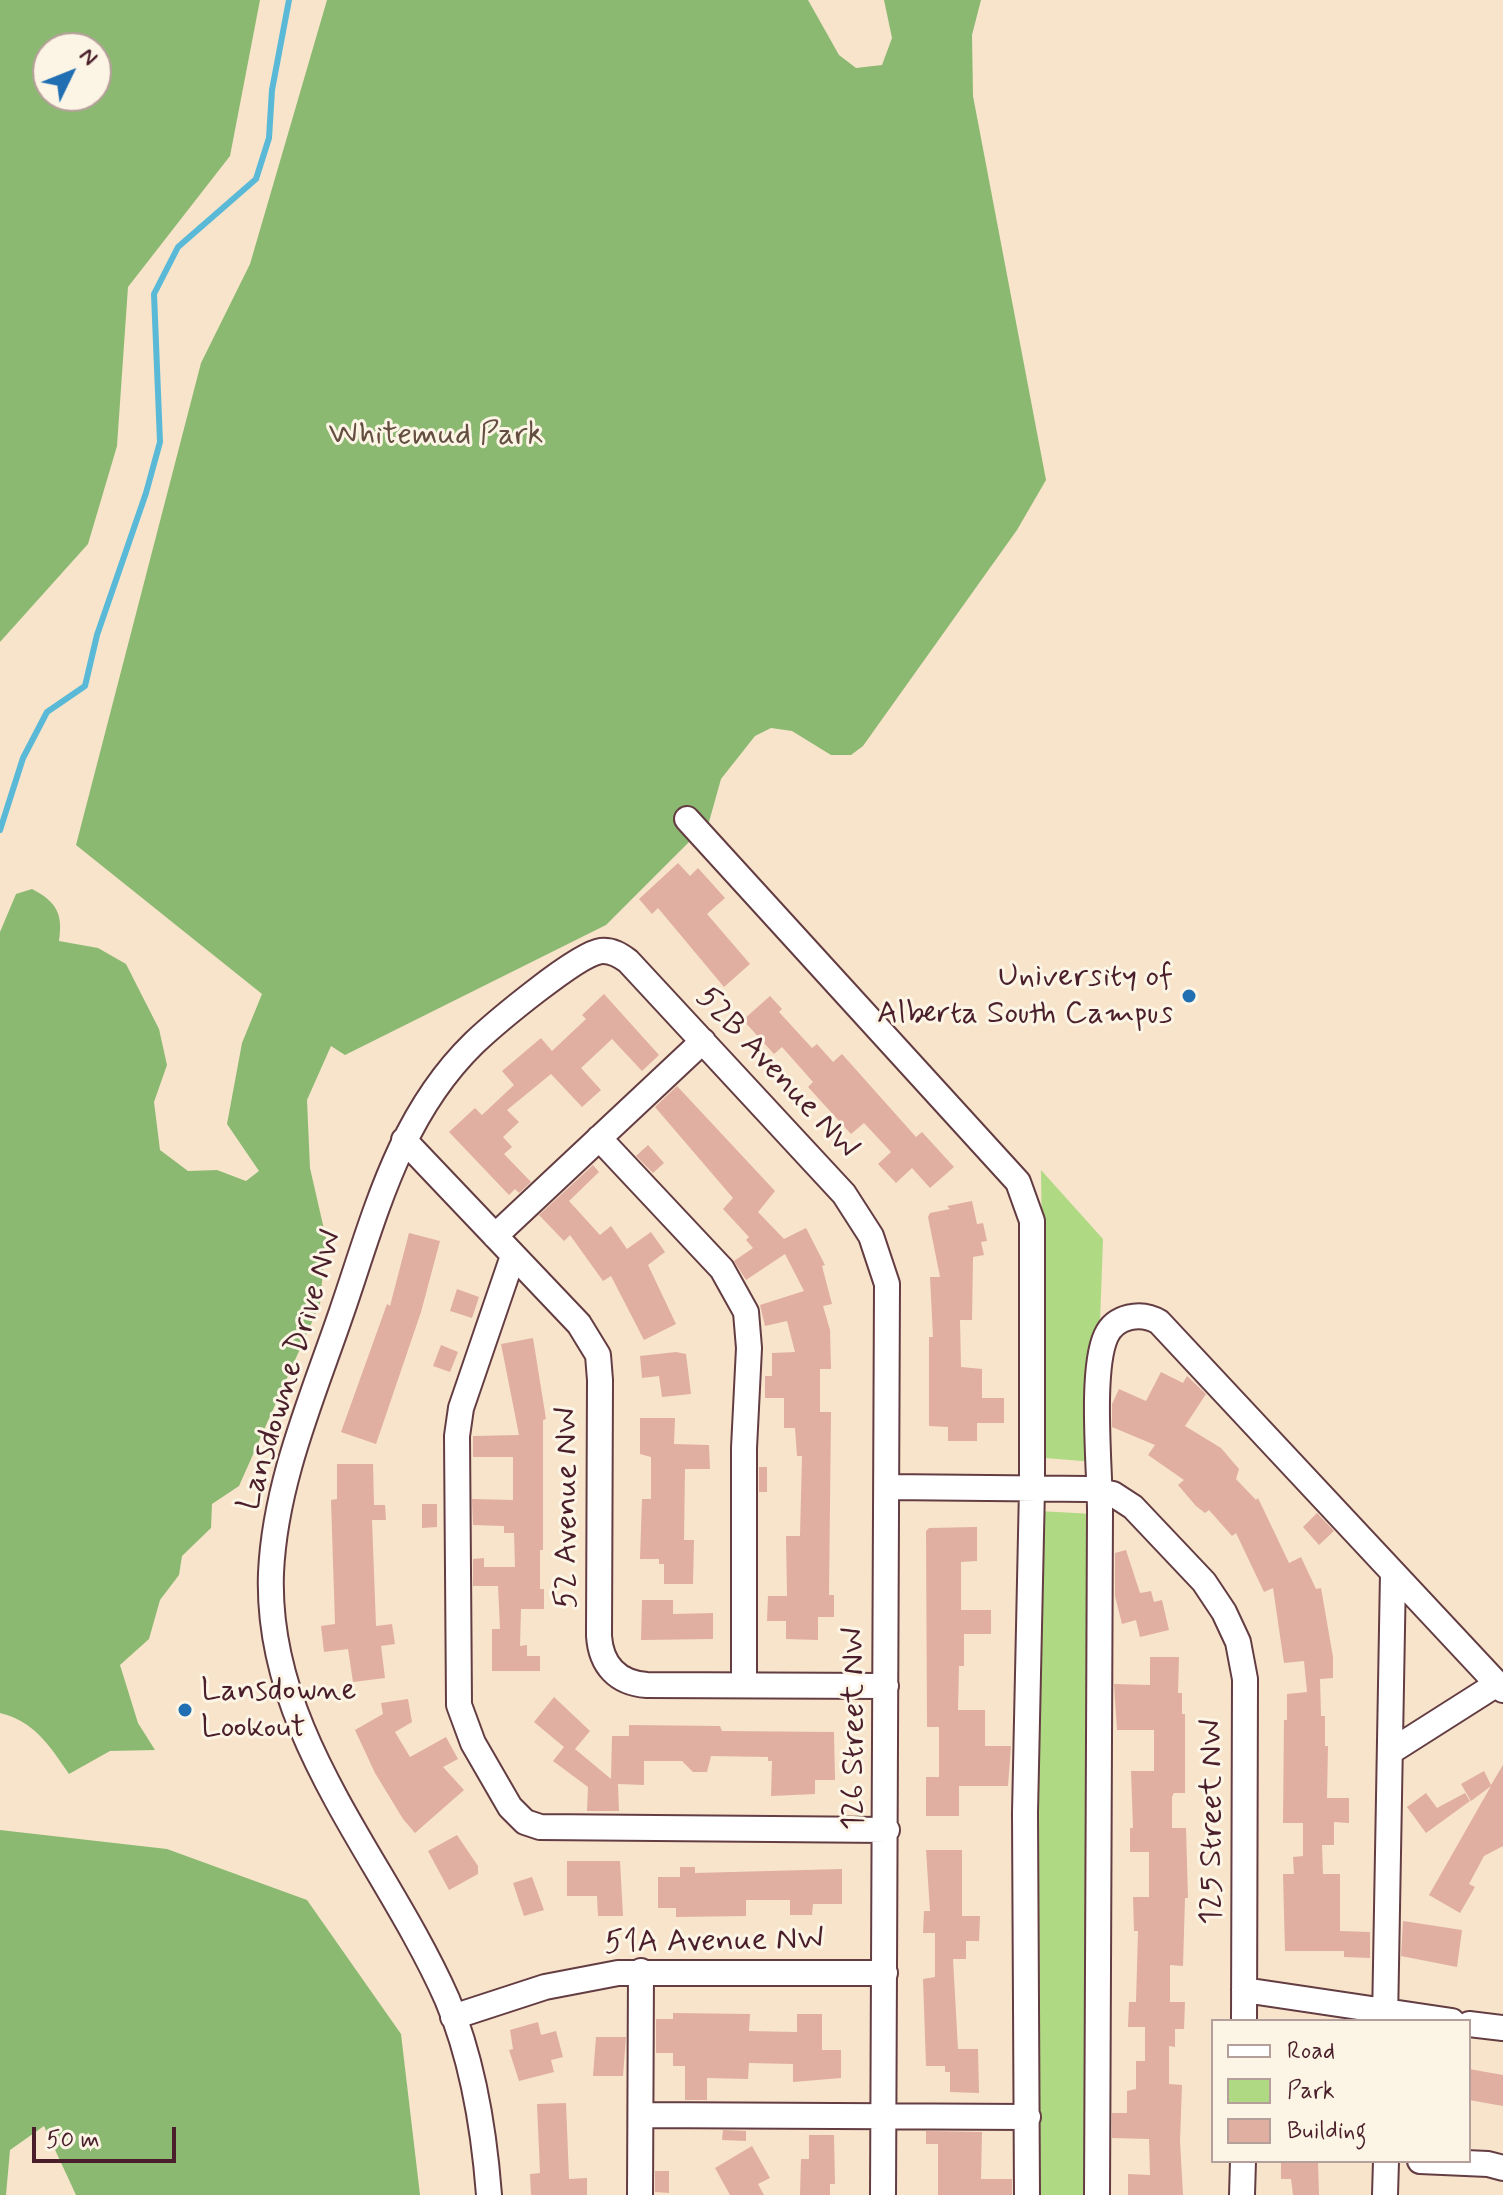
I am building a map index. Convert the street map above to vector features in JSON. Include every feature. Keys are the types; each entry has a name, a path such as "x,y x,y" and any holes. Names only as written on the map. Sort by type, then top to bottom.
{"street":[{"path":"687,819 1018,1182 1032,1221 1032,1488 1025,1813 1027,2195"},
{"name":"52B Avenue NW","path":"601,951 618,954 628,961 844,1194 871,1236 882,1263"},
{"name":"Lansdowne Drive NW","path":"489,2195 478,2108 453,2017 430,1966 300,1724 283,1673 272,1598 274,1536 290,1464 404,1140 432,1091 485,1033 576,964 601,951"},
{"path":"495,1236 703,1041"},
{"path":"599,1138 722,1269 746,1312 749,1348 744,1448 744,1684"},
{"name":"52 Avenue NW","path":"404,1140 579,1324 598,1355 599,1636 606,1664 619,1677 638,1684 886,1686"},
{"path":"513,1256 461,1408 457,1451 457,1693 473,1743 510,1807 525,1822 540,1827 887,1830"},
{"name":"126 Street NW","path":"882,1263 889,1314 883,2195"},
{"path":"1097,2195 1098,1424 1101,1354 1106,1336 1113,1327 1131,1316 1151,1318 1171,1333 1500,1687 1390,1752"},
{"path":"888,1487 1100,1491"},
{"name":"125 Street NW","path":"1100,1491 1133,1507 1204,1582 1231,1625 1245,1679 1244,2019"},
{"path":"1385,2016 1393,1573"},
{"path":"640,2195 641,1971"},
{"name":"51A Avenue NW","path":"453,2017 570,1981 641,1971 885,1973"},
{"path":"1244,1990 1385,2016 1425,2019"},
{"path":"1471,2024 1503,2028"},
{"path":"641,2115 1028,2117"},
{"path":"1242,2195 1243,2163"},
{"path":"1385,2195 1386,2163"},
{"path":"1465,2163 1503,2168"}],"green space":[{"path":"0,0 260,0 230,156 128,287 117,446 88,544 0,642"},
{"name":"Whitemud Park","path":"327,0 808,0 839,55 856,68 882,65 892,38 884,0 981,0 972,35 973,96 1046,480 1017,530 863,746 851,755 831,755 792,731 771,728 755,736 721,779 709,822 606,925 345,1055 331,1046 307,1100 310,1168 326,1238 320,1304 239,1486 212,1504 211,1528 182,1556 179,1575 160,1600 149,1639 120,1665 138,1723 155,1750 110,1751 69,1774 32,1728 0,1713 0,932 16,894 32,889 53,904 59,916 59,941 98,948 126,964 159,1029 167,1065 154,1102 160,1150 188,1171 217,1170 246,1181 259,1171 227,1124 242,1043 262,994 76,845 201,363 250,264"},
{"path":"1041,1170 1103,1239 1095,1462 1045,1458"},
{"path":"1039,1511 1093,1514 1088,2195 1027,2195"},
{"path":"0,1830 167,1849 307,1900 401,2034 420,2195 76,2195 44,2126 10,2150 6,2195 0,2195"}],"building":[{"path":"678,863 690,876 698,868 725,898 707,914 750,964 724,987 658,908 652,914 639,899"},
{"path":"604,994 659,1055 642,1071 612,1039 581,1068 601,1090 582,1107 551,1074 507,1110 519,1122 503,1137 512,1147 504,1154 531,1182 519,1193 515,1189 509,1195 449,1132 475,1108 482,1115 514,1085 502,1071 541,1038 552,1051 586,1019 582,1015"},
{"path":"770,996 782,1009 779,1012 812,1048 817,1044 833,1062 842,1054 916,1137 922,1132 954,1167 930,1188 912,1168 896,1183 878,1164 891,1152 864,1123 851,1134 808,1087 813,1082 782,1047 774,1054 743,1020"},
{"path":"677,1086 775,1191 758,1212 784,1239 806,1228 825,1265 822,1266 832,1304 823,1306 830,1330 831,1369 820,1369 820,1412 831,1412 829,1595 834,1595 834,1617 818,1617 818,1640 786,1639 786,1621 767,1621 768,1596 787,1596 786,1536 800,1536 802,1456 797,1456 795,1428 784,1428 784,1398 765,1398 765,1376 772,1376 772,1353 795,1352 787,1321 765,1326 760,1305 804,1291 785,1254 746,1280 734,1261 753,1248 746,1240 749,1237 723,1209 733,1198 655,1107"},
{"path":"648,1145 664,1163 653,1173 636,1156"},
{"path":"593,1165 599,1172 569,1201 600,1235 611,1226 627,1249 651,1232 665,1252 648,1265 676,1324 644,1340 611,1276 603,1281 570,1235 564,1241 539,1215"},
{"path":"972,1201 977,1224 983,1223 987,1241 981,1242 984,1255 973,1257 972,1320 960,1320 961,1367 982,1369 982,1398 1004,1398 1004,1423 977,1423 977,1441 948,1441 948,1427 929,1426 929,1337 933,1337 930,1277 940,1277 928,1217 930,1213 950,1209 947,1206"},
{"path":"409,1233 440,1241 421,1312 376,1444 341,1432 387,1304 390,1306"},
{"path":"457,1289 479,1297 472,1318 450,1311"},
{"path":"533,1338 546,1419 543,1420 543,1550 540,1550 540,1589 544,1589 544,1609 521,1609 520,1646 527,1645 527,1656 540,1656 540,1671 492,1671 492,1629 500,1629 498,1586 473,1586 473,1559 484,1558 484,1567 515,1567 514,1533 504,1533 504,1526 473,1525 472,1499 513,1500 513,1457 473,1457 473,1436 519,1435 501,1344"},
{"path":"441,1345 458,1352 450,1372 433,1366"},
{"path":"676,1352 686,1354 691,1394 662,1397 659,1376 642,1378 640,1356"},
{"path":"1161,1372 1183,1383 1187,1376 1206,1394 1185,1426 1221,1448 1239,1469 1236,1479 1256,1500 1258,1498 1289,1563 1301,1557 1316,1589 1321,1588 1333,1657 1333,1678 1320,1679 1321,1716 1325,1716 1325,1746 1328,1746 1327,1798 1349,1798 1349,1823 1334,1822 1334,1845 1322,1845 1323,1874 1340,1874 1340,1931 1370,1932 1370,1958 1344,1957 1344,1951 1285,1951 1283,1874 1294,1874 1293,1857 1303,1856 1303,1823 1283,1823 1284,1720 1287,1720 1287,1694 1307,1692 1304,1661 1284,1663 1273,1588 1264,1592 1236,1533 1232,1536 1209,1510 1205,1513 1196,1506 1178,1485 1184,1480 1148,1455 1155,1445 1112,1427 1112,1404 1119,1389 1146,1401"},
{"path":"640,1418 675,1418 674,1444 709,1445 710,1469 685,1469 684,1540 694,1540 693,1584 664,1584 664,1564 659,1564 659,1559 640,1559 642,1499 651,1499 651,1457 640,1454"},
{"path":"337,1464 373,1464 374,1505 385,1505 386,1520 372,1520 376,1626 392,1624 395,1644 381,1646 385,1678 353,1682 348,1649 324,1652 321,1626 335,1624 331,1500 337,1499"},
{"path":"759,1467 767,1467 767,1492 759,1492"},
{"path":"422,1504 437,1504 437,1527 422,1528"},
{"path":"1317,1513 1334,1531 1319,1545 1303,1527"},
{"path":"977,1527 977,1561 961,1562 961,1610 991,1610 991,1634 964,1634 964,1666 959,1666 958,1710 985,1710 985,1746 1011,1746 1008,1786 959,1786 959,1816 926,1816 926,1777 939,1777 939,1727 927,1727 926,1531 929,1528"},
{"path":"1126,1550 1140,1593 1151,1591 1154,1602 1162,1600 1169,1630 1140,1637 1136,1620 1122,1624 1115,1596 1115,1553"},
{"path":"642,1600 673,1600 673,1614 713,1613 713,1639 641,1640"},
{"path":"1150,1657 1179,1657 1178,1693 1182,1693 1182,1714 1185,1714 1185,1793 1174,1793 1172,1797 1172,1828 1186,1828 1188,1898 1185,1898 1183,1966 1170,1965 1170,2002 1185,2002 1184,2029 1175,2029 1175,2047 1169,2046 1169,2084 1182,2085 1180,2141 1183,2195 1128,2195 1128,2174 1150,2175 1149,2139 1112,2138 1112,2113 1127,2113 1127,2091 1136,2089 1136,2061 1145,2061 1145,2027 1128,2027 1129,2002 1136,2002 1138,1931 1134,1931 1133,1897 1149,1897 1149,1852 1130,1852 1130,1828 1133,1828 1131,1771 1154,1771 1154,1730 1117,1730 1114,1684 1150,1685"},
{"path":"554,1697 590,1731 575,1749 611,1779 612,1736 629,1736 629,1725 720,1726 722,1731 834,1732 835,1780 815,1780 815,1794 771,1796 772,1761 768,1761 768,1757 711,1756 707,1772 693,1772 682,1761 644,1761 644,1785 618,1784 619,1811 587,1811 588,1787 553,1761 564,1747 534,1722"},
{"path":"408,1699 412,1722 395,1732 410,1757 446,1737 458,1759 443,1767 464,1790 415,1833 375,1773 355,1730 383,1714 381,1703"},
{"path":"1503,1765 1503,1846 1484,1856 1469,1884 1475,1887 1460,1913 1429,1895 1491,1786 1471,1801 1461,1784 1484,1771 1491,1785"},
{"path":"1426,1793 1437,1808 1465,1793 1470,1801 1426,1833 1407,1807"},
{"path":"457,1835 478,1866 478,1874 449,1890 428,1851"},
{"path":"926,1850 962,1850 962,1916 980,1916 979,1941 966,1941 966,1959 953,1959 958,2049 978,2049 979,2093 950,2092 950,2072 945,2072 945,2066 926,2066 923,1979 935,1977 935,1933 923,1933 924,1911 930,1911"},
{"path":"567,1861 620,1861 623,1916 598,1916 597,1896 567,1896"},
{"path":"680,1867 695,1867 695,1873 842,1869 842,1904 813,1904 812,1915 790,1915 790,1900 746,1900 746,1916 676,1917 676,1908 658,1908 658,1877 680,1877"},
{"path":"532,1877 544,1910 524,1916 513,1883"},
{"path":"1403,1921 1462,1930 1457,1967 1401,1956"},
{"path":"673,2013 750,2014 749,2031 797,2032 797,2014 822,2014 822,2050 841,2050 841,2078 793,2082 793,2064 749,2063 748,2079 707,2078 707,2100 685,2100 685,2066 673,2066 673,2053 656,2053 656,2019 673,2019"},
{"path":"538,2022 541,2035 556,2031 563,2057 551,2060 554,2072 519,2081 509,2050 513,2049 510,2030"},
{"path":"596,2037 626,2037 623,2076 593,2076"},
{"path":"1471,2069 1503,2075 1503,2106 1471,2100"},
{"path":"566,2103 569,2179 587,2178 587,2195 531,2195 530,2174 540,2173 537,2104"},
{"path":"723,2130 746,2131 746,2141 722,2140"},
{"path":"926,2131 982,2132 981,2179 1012,2179 1012,2195 938,2195 938,2144 926,2144"},
{"path":"809,2135 834,2135 835,2184 830,2184 830,2195 800,2195 801,2159 809,2159"},
{"path":"752,2146 770,2178 758,2184 764,2195 730,2195 715,2168"},
{"path":"1281,2163 1318,2163 1319,2195 1293,2195 1291,2179 1281,2179"},
{"path":"655,2171 669,2171 669,2193 655,2192"}],"waterway":[{"path":"0,830 23,758 47,712 85,686 97,635 146,493 160,442 154,294 178,247 256,179 269,138 272,90 289,0"}],"place":[{"name":"University of Alberta South Campus","path":"1189,996"},
{"name":"Lansdowne Lookout","path":"185,1710"}]}
